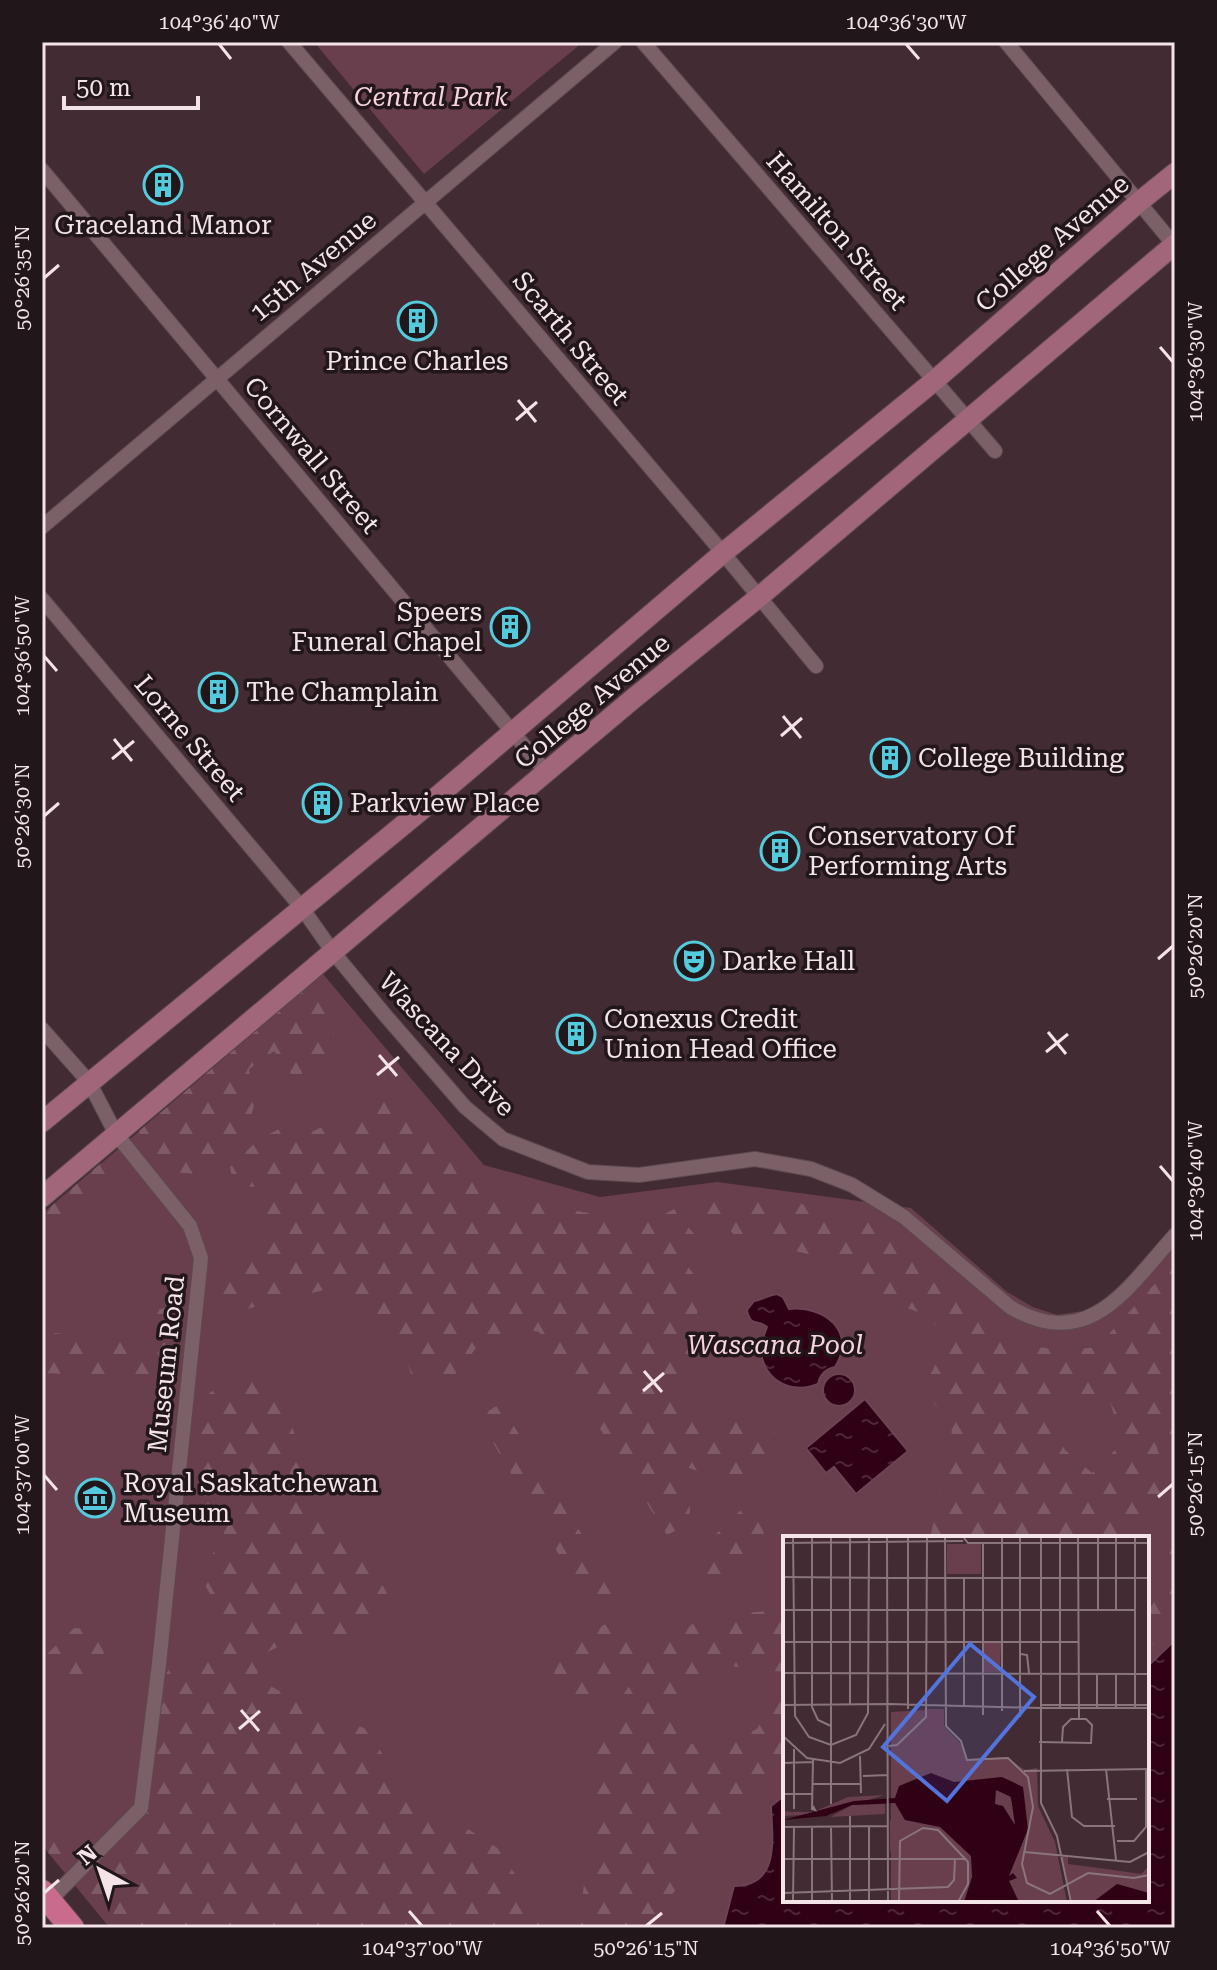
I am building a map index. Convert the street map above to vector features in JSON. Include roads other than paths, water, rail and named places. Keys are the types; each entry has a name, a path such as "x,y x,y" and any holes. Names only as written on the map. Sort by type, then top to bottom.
{"main road":[{"name":"College Avenue","path":"42,1122 419,812 723,553 934,381 1175,173"},
{"name":"College Avenue","path":"42,1197 1175,245"},
{"path":"46,1897 72,1928"}],"street":[{"name":"Scarth Street","path":"289,42 816,666"},
{"name":"15th Avenue","path":"42,527 615,42"},
{"name":"Hamilton Street","path":"643,42 995,451"},
{"path":"1006,42 1175,245"},
{"name":"Cornwall Street","path":"42,170 546,772"},
{"name":"Lorne Street","path":"42,599 302,908"},
{"name":"Wascana Drive","path":"302,908 333,952 465,1107 503,1139 588,1172 639,1175 755,1159 811,1169 852,1185 904,1217 1010,1307 1023,1315 1060,1323 1086,1319 1113,1304 1175,1235"},
{"name":"Museum Road","path":"42,1029 89,1082 116,1134 190,1226 201,1258 141,1808 46,1897"}],"water":[{"path":"777,1294 783,1297 789,1309 814,1311 834,1323 840,1332 841,1354 835,1367 824,1372 818,1384 797,1388 787,1386 765,1367 761,1345 767,1327 752,1321 747,1310 754,1301"},
{"path":"839,1374 850,1379 855,1390 850,1401 839,1406 828,1401 823,1390 828,1379"},
{"path":"865,1399 908,1451 856,1494 834,1467 826,1473 806,1448"},
{"path":"1175,1640 1175,1928 723,1928 734,1886 749,1884 760,1878 767,1869 772,1845 771,1806 783,1797 783,1902 1149,1902 1149,1665"}],"place":[{"name":"Graceland Manor","path":"163,185"},
{"name":"Prince Charles","path":"417,321"},
{"name":"Speers Funeral Chapel","path":"510,627"},
{"name":"The Champlain","path":"218,692"},
{"name":"College Building","path":"890,758"},
{"name":"Parkview Place","path":"322,803"},
{"name":"Conservatory Of Performing Arts","path":"780,851"},
{"name":"Darke Hall","path":"694,961"},
{"name":"Conexus Credit Union Head Office","path":"576,1034"},
{"name":"Royal Saskatchewan Museum","path":"95,1498"}],"park label":[{"name":"Central Park","path":"431,97"},
{"name":"Wascana Pool","path":"775,1345"}]}
